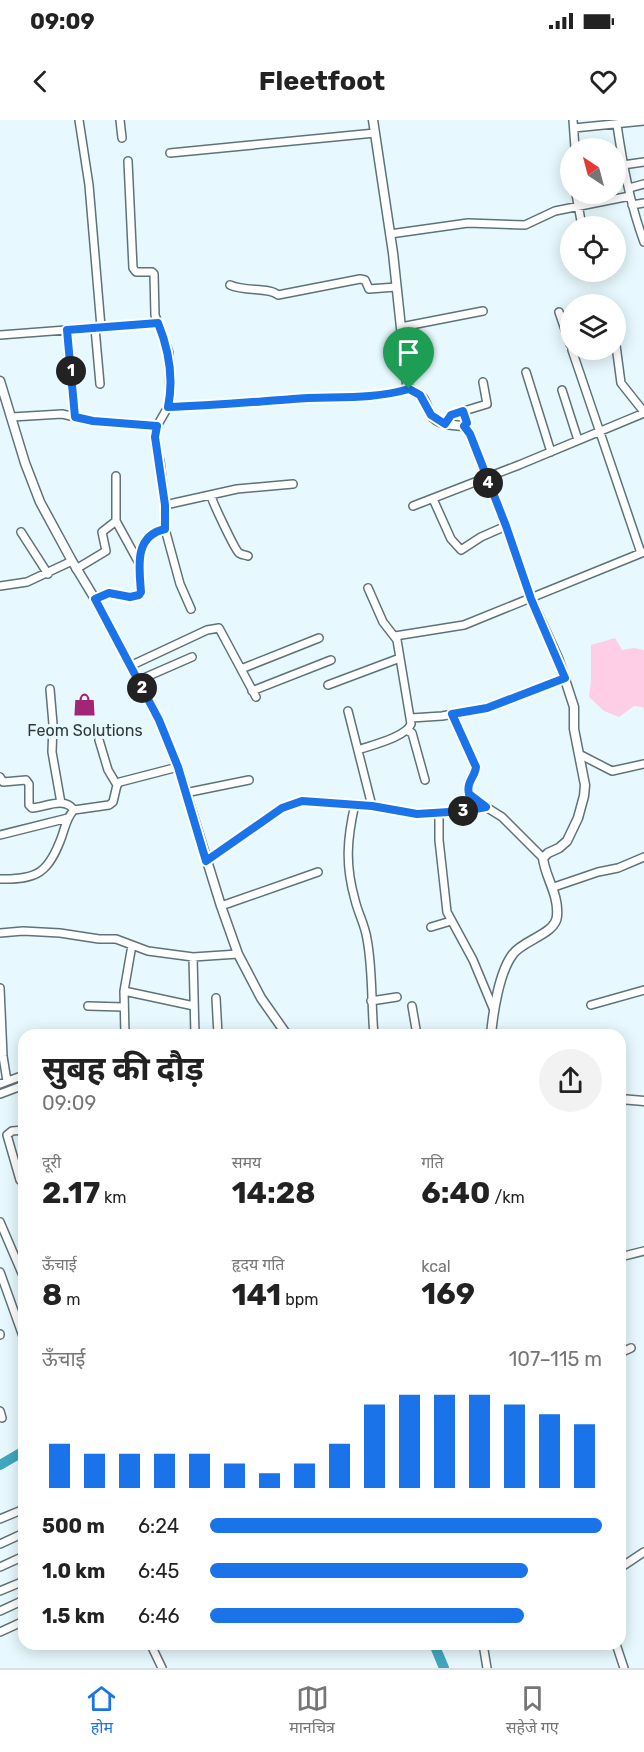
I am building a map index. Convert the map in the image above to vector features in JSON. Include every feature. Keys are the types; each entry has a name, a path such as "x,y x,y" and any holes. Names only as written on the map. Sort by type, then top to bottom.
{"street":[{"path":"79,120 89,185 100,384"},
{"path":"120,120 122,138"},
{"path":"374,120 409,389"},
{"path":"573,120 574,138"},
{"path":"574,128 644,121"},
{"path":"617,125 619,138"},
{"path":"170,153 375,134"},
{"path":"128,161 133,268 136,272 154,274 154,308 170,359 171,396 168,407 157,426 155,437 165,505 165,529 180,584 191,609"},
{"path":"626,165 644,162"},
{"path":"626,176 634,217 642,229 644,242"},
{"path":"629,188 644,184"},
{"path":"390,234 468,223 525,225 546,214 630,196"},
{"path":"632,205 644,202"},
{"path":"577,204 579,216"},
{"path":"230,285 244,290 272,291 278,295 360,279 365,280 369,289 396,286"},
{"path":"400,327 483,311"},
{"path":"0,335 158,323"},
{"path":"67,330 75,417"},
{"path":"395,636 464,625 643,553 575,360"},
{"path":"413,506 644,413 621,383 618,360"},
{"path":"526,372 551,452"},
{"path":"0,381 3,399 12,417 25,463 40,502 159,720 178,767 206,861 238,954 261,998 283,1029"},
{"path":"446,424 451,415 487,404 483,382"},
{"path":"168,407 360,397 409,389 420,395 431,415 446,424 464,426 470,434 506,526 531,599 565,678 574,707 574,729 585,784 578,818 567,842 543,858"},
{"path":"562,390 578,440"},
{"path":"463,411 467,423 464,426"},
{"path":"12,417 56,414 93,421 157,426"},
{"path":"116,476 116,521 140,565"},
{"path":"165,505 237,489 294,484"},
{"path":"211,496 237,550 240,554 248,556"},
{"path":"433,499 451,539 461,550 506,526"},
{"path":"0,576 2,586 27,582 104,553 106,551 102,532 116,521"},
{"path":"95,599 109,593 130,597 139,595 143,542 150,535 165,529"},
{"path":"21,532 48,573"},
{"path":"358,750 408,731 411,724 395,636 384,622 368,588"},
{"path":"130,666 215,627 221,631 254,694 331,660"},
{"path":"241,669 319,638"},
{"path":"137,681 192,657"},
{"path":"328,685 400,658"},
{"path":"411,718 487,708 565,678"},
{"path":"50,689 54,732 52,752 61,803"},
{"path":"348,711 372,806"},
{"path":"452,714 476,767 476,772 469,782 469,794 502,817 543,858 554,887 556,922 550,929 524,943 511,956 493,1008 491,1029"},
{"path":"408,731 412,733 425,780"},
{"path":"0,879 28,878 48,865 68,818 74,810 108,805 115,799 117,785 108,770 99,740"},
{"path":"579,754 612,771 644,764"},
{"path":"117,785 120,782 178,767"},
{"path":"0,777 3,782 26,780 29,805 32,808 61,803 71,806 74,810"},
{"path":"185,793 249,780"},
{"path":"206,861 292,803 312,801 355,804 417,814 465,811 486,807"},
{"path":"355,804 348,835 347,857 354,899 367,936 373,980 371,1001 373,1029"},
{"path":"439,813 445,904 451,921 473,960 493,1008"},
{"path":"0,835 68,818"},
{"path":"554,887 598,872 618,868 644,857"},
{"path":"221,906 318,872"},
{"path":"431,927 451,921"},
{"path":"0,933 23,931 116,939 148,951 194,957 238,954"},
{"path":"125,1029 124,991 132,945"},
{"path":"194,957 195,1029"},
{"path":"0,988 3,1082 18,1077"},
{"path":"591,1005 644,990"},
{"path":"124,991 194,1006"},
{"path":"371,1001 397,997"},
{"path":"216,998 218,1029"},
{"path":"88,1006 123,1007"},
{"path":"412,1006 416,1029"},
{"path":"0,1094 18,1087"},
{"path":"626,1100 644,1101"},
{"path":"18,1130 12,1131 7,1135 18,1173"},
{"path":"0,1222 18,1264"},
{"path":"626,1256 644,1251"},
{"path":"0,1272 18,1322"},
{"path":"626,1350 631,1348"},
{"path":"0,1519 18,1512"},
{"path":"0,1544 18,1536"},
{"path":"626,1564 644,1552"},
{"path":"0,1567 18,1559"},
{"path":"0,1591 18,1584"},
{"path":"0,1611 18,1603"},
{"path":"0,1632 18,1624"},
{"path":"153,1650 162,1668"},
{"path":"484,1650 487,1668"},
{"path":"618,1650 624,1668"}],"shaded area":[{"path":"615,638 622,650 634,648 644,650 644,710 643,707 634,706 619,717 604,711 589,697 591,645"}],"waterway":[{"path":"0,1465 18,1454"},
{"path":"436,1650 444,1668"}],"place":[{"name":"Feom Solutions","path":"85,705"}],"route":[{"path":"158,323 167,344 170,359 171,396 168,407 360,397 409,389 420,395 431,415 445,424 451,415 463,411 467,423 464,426 468,429 506,526 531,599 558,657 565,678 487,708 452,714 476,767 476,772 469,782 469,794 486,807 465,811 411,814 390,808 302,801 282,808 206,861 178,767 159,720 95,599 105,593 113,592 130,597 139,595 143,542 157,530 165,529 165,505 155,437 157,426 93,421 75,417 67,330 158,323"}]}
